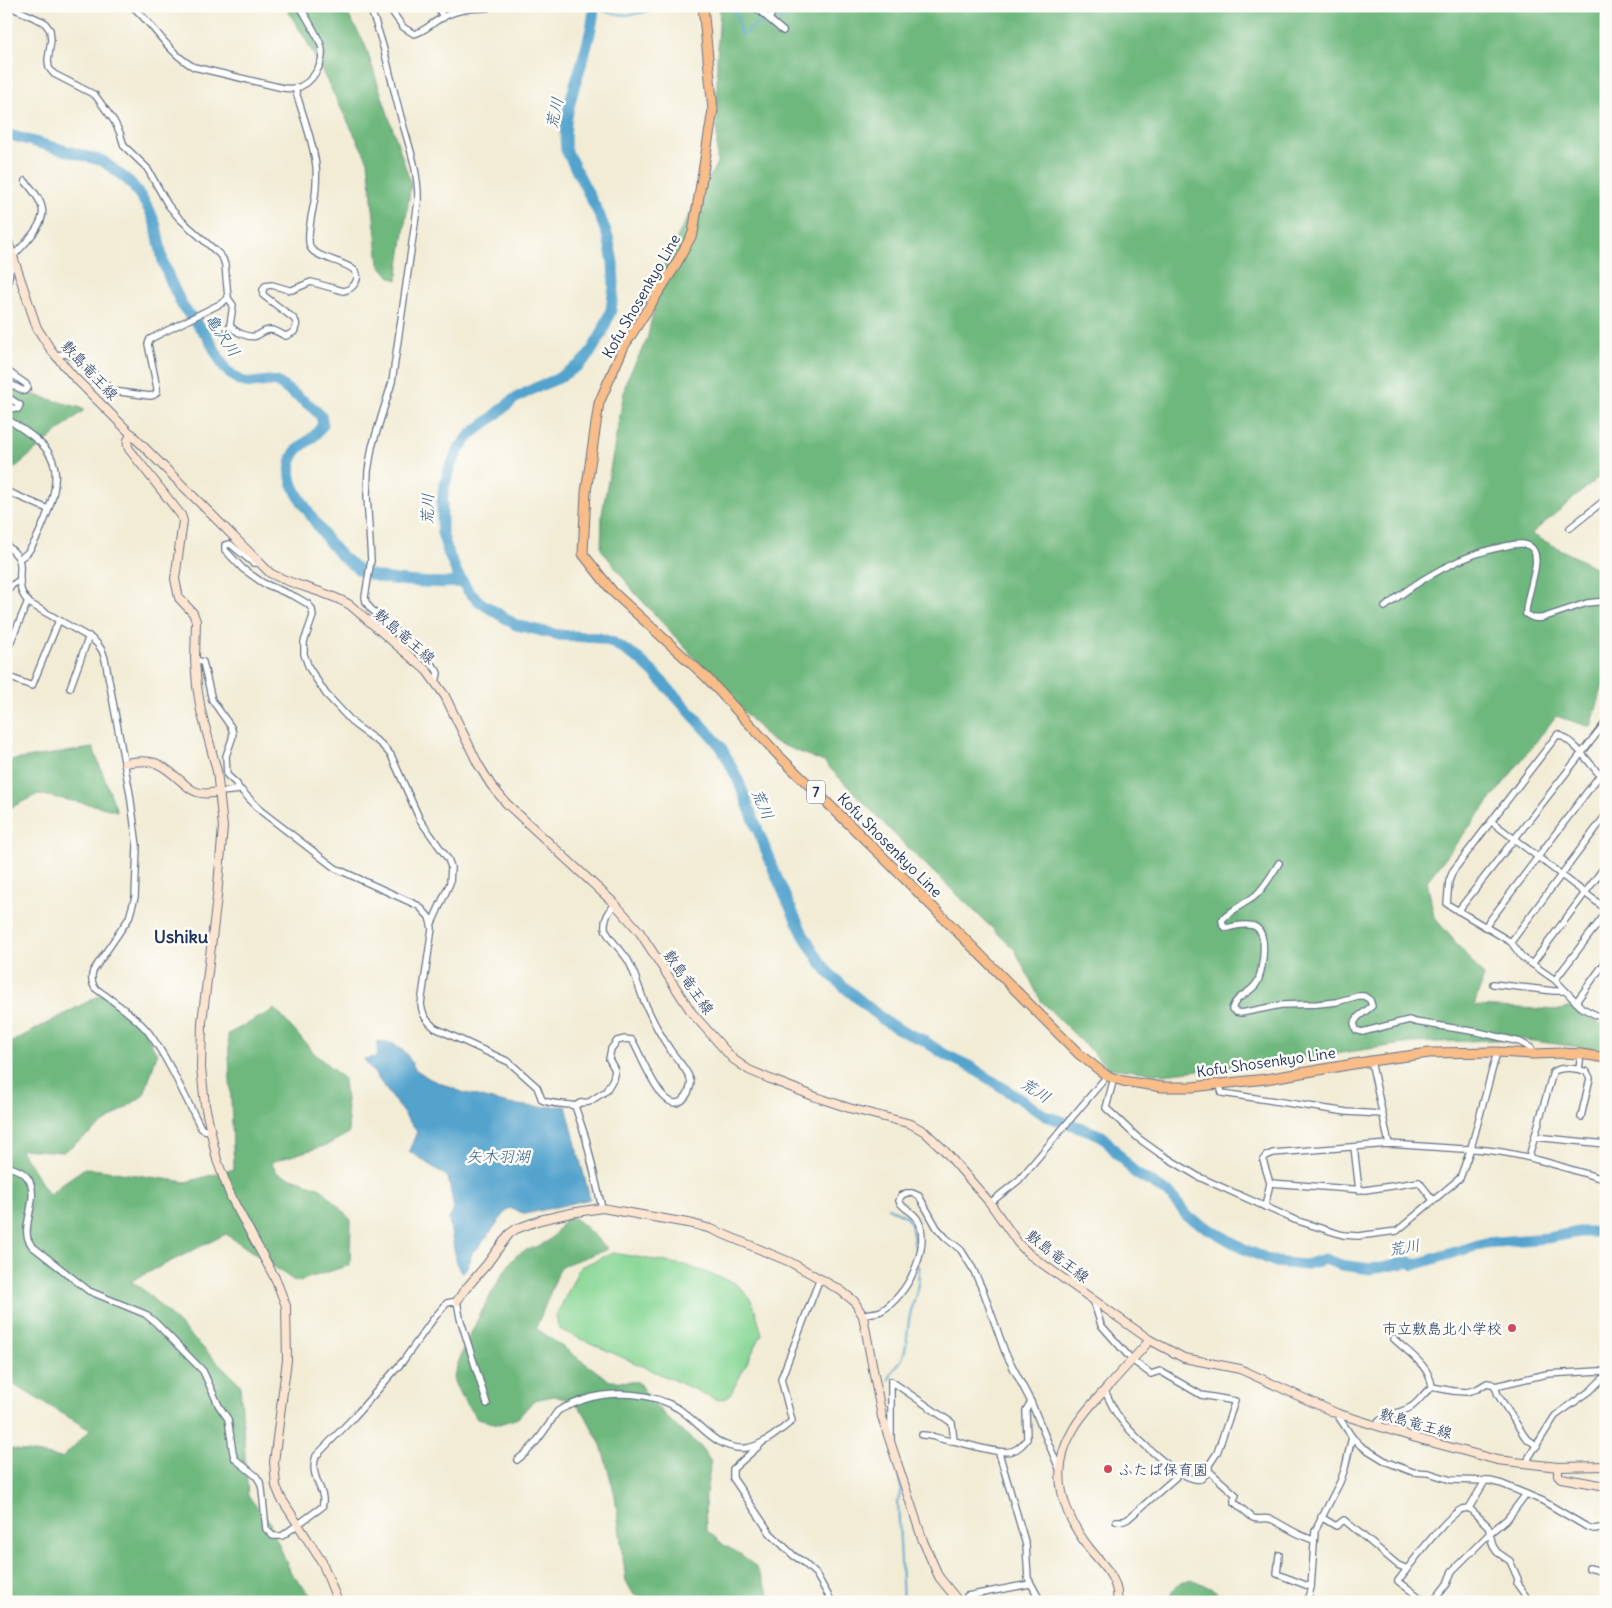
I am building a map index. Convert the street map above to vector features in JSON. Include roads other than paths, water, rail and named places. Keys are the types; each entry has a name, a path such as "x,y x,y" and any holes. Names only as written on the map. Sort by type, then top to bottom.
{"main road":[{"name":"Kofu Shosenkyo Line","path":"703,6 714,110 693,233 674,268 624,346 599,403 586,492 582,554 613,592 706,677 781,758 883,857 1079,1054 1111,1077 1162,1087 1192,1087 1266,1080 1371,1061 1429,1053 1581,1054 1606,1058"}],"street":[{"path":"11,6 44,22 50,30 49,68 54,74 95,95 114,121 124,146 147,168 168,205 178,218 223,259 228,298 233,305 230,326 235,330 252,336 268,330 286,336 294,332 297,325 296,320 263,295 262,290 265,286 272,285 292,290 311,282 343,291 352,288 357,280 356,273 351,267 318,256 309,244 315,196 316,166 294,88"},
{"path":"132,6 174,53 194,67 283,88 294,88 312,78 321,59 321,46 300,6"},
{"path":"369,6 382,44 416,168 419,192 411,260 392,382 372,447 368,471 367,496 371,560 365,593 366,602 370,608 436,669 438,673 436,683"},
{"path":"388,6 403,27 414,34 465,8 487,8 487,6"},
{"path":"438,6 443,18"},
{"path":"754,6 783,31"},
{"path":"769,18 773,11 773,6"},
{"path":"6,294 14,256 39,225 44,215 41,204 25,181"},
{"name":"敷島竜王線","path":"6,236 37,328 73,376 270,573 284,580 328,594 350,605 427,671 445,696 478,764 491,785 507,804 615,904 639,931 692,1013 733,1059 749,1070 770,1080 849,1108 910,1124 925,1132 944,1150 990,1203 1018,1243 1030,1255 1150,1340 1184,1358 1240,1369 1336,1413 1497,1460 1558,1467 1606,1466"},
{"path":"56,355 66,354 78,359 113,391 154,395 157,392 157,388 149,341 153,336 222,303 228,298"},
{"path":"6,370 26,384 28,388 24,391 6,382"},
{"path":"6,396 20,405 18,409 6,406"},
{"path":"6,418 44,446 51,456 56,480 37,538 28,552 19,559"},
{"path":"132,434 128,439 129,449 181,515 183,521 175,580 179,598 195,616 195,660 201,711 217,771 220,792 223,843 202,1022 201,1068 205,1105 217,1160 231,1198 276,1280 286,1306 287,1360 274,1462 276,1486 281,1498 322,1562 338,1602"},
{"path":"6,491 48,508"},
{"path":"1570,528 1606,499"},
{"path":"258,562 253,563 230,544 225,545 225,550 243,569 263,582 296,597 308,604 312,609 313,616 304,642 304,654 316,680 350,720 381,744 391,755 420,820 448,859 451,867 450,883 432,923 421,1004 422,1012 435,1028 509,1062 537,1087 542,1100 550,1104 575,1106"},
{"path":"1385,606 1416,584 1448,566 1486,550 1516,544 1528,546 1533,549 1535,555 1535,567 1526,614 1536,619 1587,603 1606,600"},
{"path":"6,545 16,553 19,559 21,567 20,588 28,601 37,608 89,636 100,646 104,653 125,763 137,846 135,897 129,918 93,971 91,977 95,988 140,1023 148,1032 201,1128 211,1131"},
{"path":"6,594 12,585 20,580"},
{"path":"6,652 28,601"},
{"path":"6,676 32,686 59,620"},
{"path":"70,688 89,636"},
{"path":"195,660 203,662 212,700 231,727 233,733 226,756 228,776 237,784 239,789"},
{"path":"1606,695 1606,702"},
{"path":"1458,911 1606,722"},
{"path":"1605,1018 1582,1008 1555,980 1522,957 1511,942 1447,904 1449,881 1453,871 1558,734 1566,738 1582,753 1606,782"},
{"path":"125,763 142,760 159,764 168,769 192,790 204,794 239,789 244,791 261,811 335,868 419,906 432,923"},
{"path":"1485,927 1606,767"},
{"path":"1511,942 1606,815"},
{"path":"1492,822 1606,911 1555,980"},
{"path":"1279,863 1256,894 1227,914 1222,920 1223,926 1227,928 1240,924 1259,929 1262,934 1264,947 1258,981 1249,992 1238,998 1232,1008 1236,1012 1240,1013 1281,1005 1336,1002 1364,996 1370,1000 1372,1006 1358,1017 1354,1023 1356,1030 1362,1032 1409,1020 1478,1032 1520,1042 1531,1048 1534,1054"},
{"path":"1532,964 1606,865"},
{"path":"575,1106 580,1102 589,1102 606,1091 613,1080 615,1070 609,1059 611,1049 617,1041 625,1039 632,1040 659,1092 665,1099 673,1102 680,1101 686,1096 691,1087 691,1080 687,1072 669,1049 655,1023 628,960 606,931 606,918 615,904"},
{"path":"1576,1002 1606,961"},
{"path":"1493,984 1564,991"},
{"path":"1111,1077 1106,1108 1138,1138 1158,1153 1199,1177 1295,1220 1343,1235 1358,1236 1397,1231 1460,1178 1471,1148 1497,1052"},
{"path":"1578,1069 1581,1054"},
{"path":"1371,1061 1388,1144"},
{"path":"1529,1157 1553,1072 1558,1069 1578,1069 1587,1072 1590,1078 1581,1116"},
{"path":"990,1203 1019,1180 1100,1086 1111,1077"},
{"path":"1219,1083 1222,1093 1347,1112 1381,1114"},
{"path":"575,1106 586,1139 602,1208"},
{"path":"1534,1137 1606,1144"},
{"path":"1265,1207 1270,1183 1263,1160 1266,1156 1273,1153 1388,1144 1463,1150 1471,1148 1529,1157 1606,1180"},
{"path":"1354,1147 1359,1190"},
{"path":"6,1166 27,1176 30,1184 31,1206 27,1232 32,1246 89,1291 144,1314 156,1323 203,1371 219,1406 228,1419 233,1453 236,1459 256,1476 260,1482 266,1529 269,1534 278,1537 319,1510 323,1504 324,1500 314,1471 316,1456 354,1417 403,1361 447,1303 457,1300 509,1234 516,1229 540,1220 602,1208 702,1226 781,1258 820,1278 848,1296 862,1314 866,1325 877,1397 927,1552 939,1577 959,1602"},
{"path":"1270,1183 1359,1190 1419,1182 1433,1200"},
{"path":"862,1314 880,1311 894,1300 918,1263 922,1248 922,1235 918,1220 913,1213 901,1206 899,1201 901,1196 906,1193 919,1196 937,1228 961,1250 973,1269 984,1293 1005,1352 1031,1402 1061,1474"},
{"path":"820,1278 781,1379 792,1421 762,1442 733,1469 733,1478 772,1535 816,1574 832,1602"},
{"path":"457,1300 460,1318 487,1404"},
{"path":"1093,1300 1101,1325 1132,1360 1151,1374 1160,1371 1201,1396 1235,1401 1217,1453 1209,1465 1209,1471 1236,1495 1234,1502 1253,1518 1270,1518 1292,1532 1314,1540"},
{"path":"1394,1339 1427,1370 1432,1387"},
{"path":"1117,1602 1118,1594 1115,1582 1078,1535 1073,1524 1063,1500 1061,1474 1064,1453 1072,1431 1088,1409 1150,1340"},
{"path":"1374,1425 1387,1416 1412,1407 1432,1387 1467,1392 1487,1383 1495,1386 1547,1374 1599,1371 1606,1374 1590,1391 1555,1416 1527,1464"},
{"path":"891,1444 891,1380 952,1423 954,1441"},
{"path":"1495,1386 1498,1395 1525,1437 1537,1446"},
{"path":"1105,1390 1122,1422 1162,1460 1178,1472 1198,1480 1209,1471"},
{"path":"517,1460 537,1443 557,1412 582,1400 617,1393 633,1394 666,1402 679,1409 717,1441 726,1445 747,1448 762,1442"},
{"path":"922,1435 931,1435 940,1440 954,1441 999,1453 1012,1451 1019,1448 1027,1439 1026,1410 1031,1402"},
{"path":"1336,1413 1352,1437 1387,1462 1403,1469 1429,1473 1451,1480 1484,1481 1502,1484 1562,1511 1586,1527 1594,1529 1606,1527"},
{"path":"1307,1602 1312,1586 1315,1532 1346,1468 1352,1437"},
{"path":"999,1453 1026,1545 1028,1578 1041,1602"},
{"path":"1558,1467 1558,1475 1561,1478 1606,1486"},
{"path":"1116,1521 1128,1519 1176,1477 1178,1472"},
{"path":"1470,1508 1484,1481"},
{"path":"1434,1602 1448,1584 1452,1571 1516,1510 1526,1494"},
{"path":"1470,1508 1488,1526 1493,1546 1497,1552 1510,1561 1518,1578 1516,1584 1530,1602"},
{"path":"1426,1602 1398,1581 1454,1514 1462,1509 1470,1508"},
{"path":"1321,1517 1336,1526 1344,1520 1398,1565 1407,1569"},
{"path":"1279,1555 1277,1574 1312,1586"},
{"path":"1589,1568 1601,1570 1606,1574"},
{"path":"968,1602 967,1596 1030,1584"}],"water":[{"name":"矢木羽湖","path":"378,1041 393,1044 406,1053 415,1069 430,1079 462,1092 508,1104 536,1107 566,1106 590,1199 526,1214 509,1208 478,1248 473,1251 467,1268 462,1273 457,1265 449,1220 454,1209 448,1177 409,1151 417,1132 364,1059 377,1057"}],"waterway":[{"name":"荒川","path":"594,6 588,42 568,114 565,132 566,150 599,214 608,237 613,262 614,286 611,310 602,333 589,355 579,365 557,379 514,399 471,434 459,449 450,467 444,487 442,533 457,573 469,592 481,603 516,625 559,635 599,638 612,642 639,659 656,675 721,747 738,780 774,871 804,936 828,972 843,986 886,1022 971,1067 1046,1116 1102,1136 1135,1173 1169,1193 1188,1217 1246,1250 1276,1262 1304,1265 1325,1259 1341,1265 1371,1269 1410,1262 1414,1265 1485,1243 1547,1238 1579,1232 1606,1232"},
{"path":"595,7 607,12 625,15 638,14 671,6"},
{"path":"729,6 737,15 741,36 756,24 769,24 779,21 797,6"},
{"name":"亀沢川","path":"6,134 103,161 130,182 150,211 156,226 163,262 183,307 207,336 225,369 240,381 251,383 277,382 312,407 321,416 323,425 294,455 290,474 300,499 324,535 343,557 358,569 379,577 439,583 463,582"},
{"path":"888,1207 905,1216 911,1223 917,1259"},
{"path":"889,1380 905,1352 910,1315 918,1285 918,1266"},
{"path":"898,1474 901,1489 898,1501 903,1602"}],"place":[{"name":"市立敷島北小学校","path":"1512,1328"},
{"name":"ふたば保育園","path":"1108,1469"}],"district":[{"name":"Ushiku","path":"181,936"}]}
